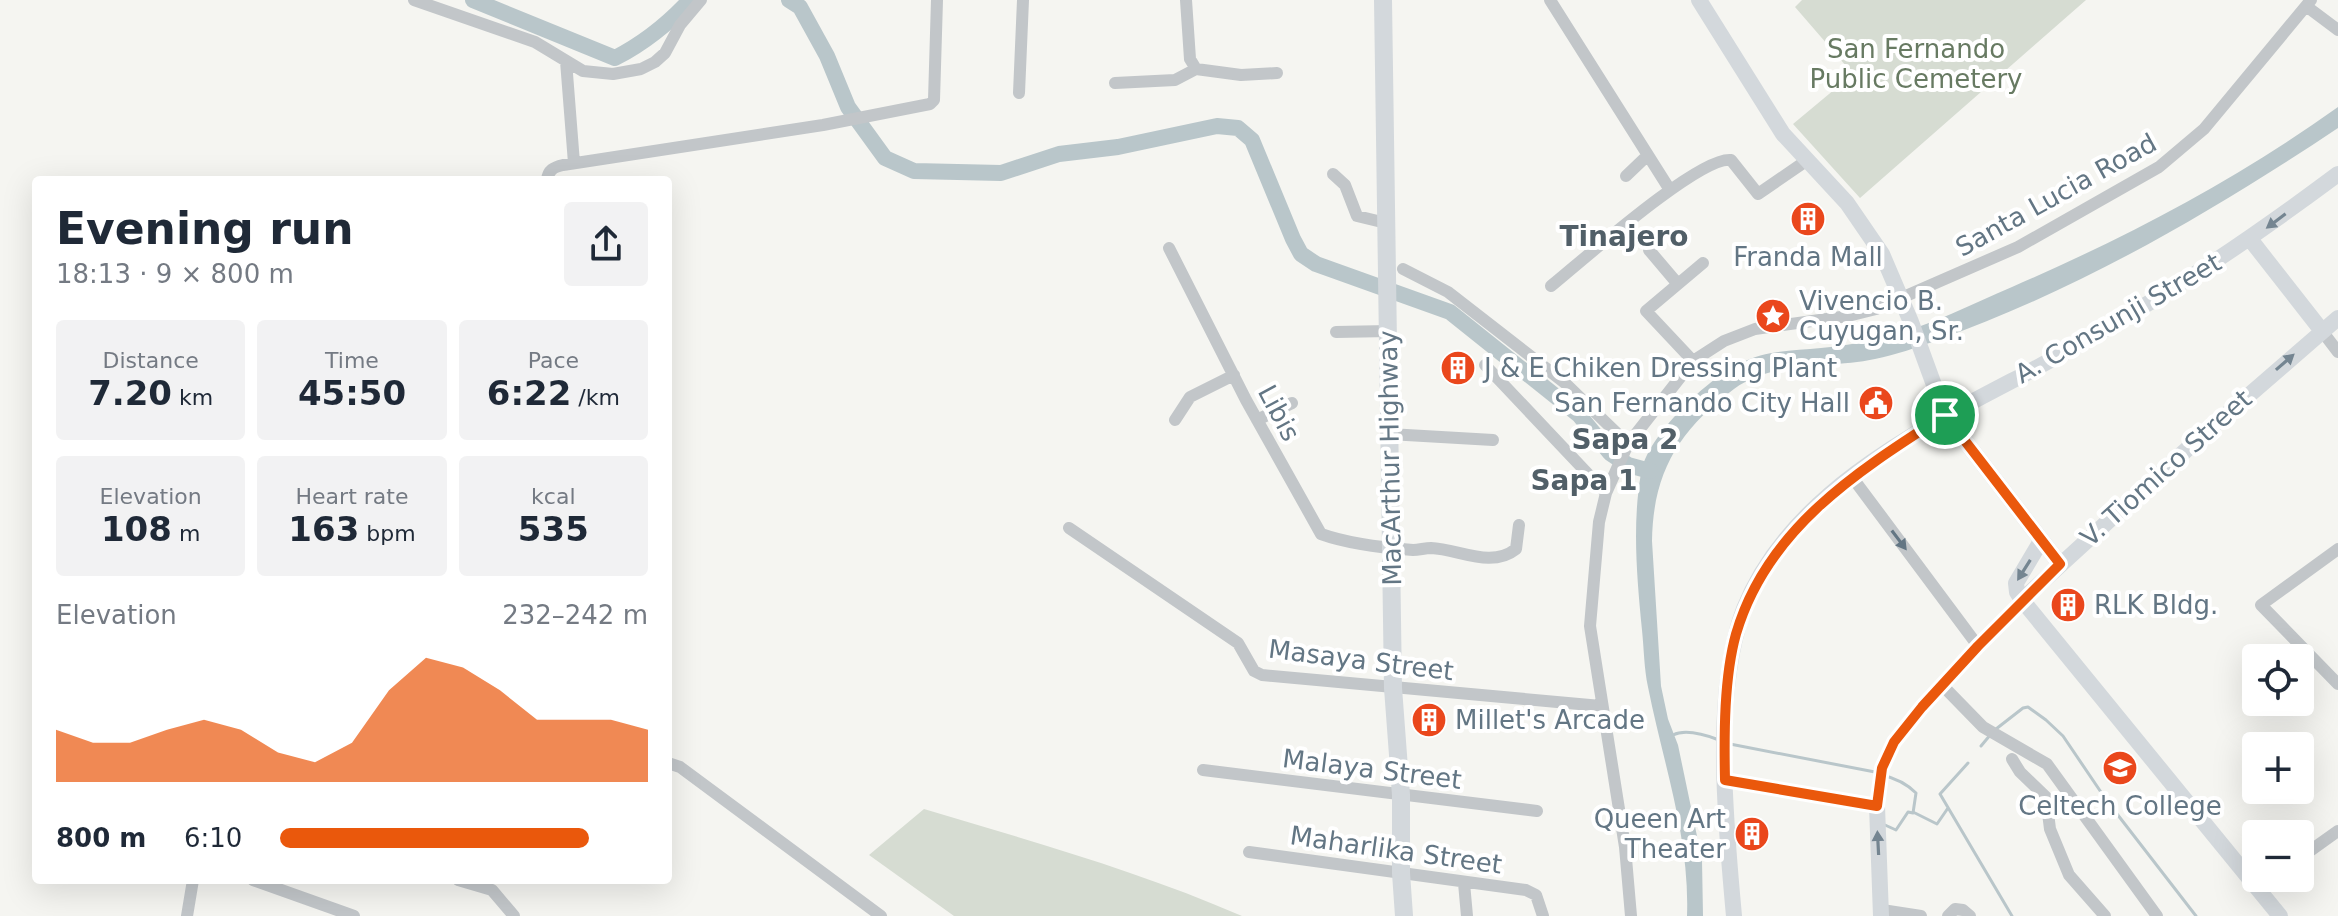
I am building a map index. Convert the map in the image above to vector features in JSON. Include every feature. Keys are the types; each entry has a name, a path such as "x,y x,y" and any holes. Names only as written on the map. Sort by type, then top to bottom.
{"highway":[{"name":"MacArthur Highway","path":"1383,0 1386,223 1395,268 1388,307 1389,434 1393,688 1401,795 1404,916"}],"main road":[{"path":"1699,0 1783,134 1856,216 1882,254 1945,415 2060,564"},
{"name":"A. Consunji Street","path":"1734,916 1725,740 1735,638 1756,583 1794,529 1852,477 1945,415 2132,314 2250,239 2338,174"},
{"path":"2250,239 2322,331"},
{"name":"V. Tiomico Street","path":"2022,600 2225,415 2338,318"},
{"path":"2041,541 2016,583 2017,592 2242,868"},
{"name":"V. Tiomico Street","path":"1877,806 1882,913"},
{"path":"2261,892 2280,916"}],"street":[{"path":"414,0 535,42 583,71 613,74 648,66 665,53 680,25 701,0"},
{"path":"547,176 553,167 574,163 823,125 930,104 934,100 937,0"},
{"path":"1019,93 1023,0"},
{"path":"1186,0 1190,59 1196,69"},
{"path":"1550,0 1670,190"},
{"path":"2308,3 2338,30"},
{"name":"Santa Lucia Road","path":"1693,361 1724,341 1755,329 1876,309 2018,247 2096,205 2170,160 2204,129 2308,3"},
{"path":"566,61 574,163"},
{"path":"1115,83 1175,80 1196,69 1241,75 1277,73"},
{"path":"1626,176 1648,155"},
{"path":"1551,286 1670,190 1705,167 1726,159 1734,162 1758,194 1806,161"},
{"path":"1333,174 1345,185 1357,216 1386,223"},
{"name":"Libis","path":"1169,248 1257,420 1321,534 1391,547"},
{"path":"1649,250 1677,283"},
{"path":"1631,916 1625,847 1590,626 1595,558 1606,493 1628,445 1693,361 1646,311 1703,263"},
{"path":"1395,268 1448,292 1565,383 1628,445"},
{"path":"1336,332 1389,331"},
{"path":"2322,331 2338,352"},
{"path":"1485,365 1606,493"},
{"path":"1175,420 1190,397 1234,375"},
{"path":"1257,420 1292,403"},
{"path":"1389,434 1493,440"},
{"path":"1852,477 1978,646"},
{"path":"1391,547 1430,548 1465,556 1494,557 1510,554 1516,549 1519,525"},
{"name":"Masaya Street","path":"1069,528 1238,643 1254,671 1262,675 1601,706"},
{"path":"2338,549 2261,605 2338,684"},
{"name":"V. Tiomico Street","path":"1877,806 1880,775 1894,742 1942,685 2022,600"},
{"path":"1942,685 1983,727 2047,764 2157,916"},
{"path":"2012,759 2020,772 2046,797 2050,829 2066,868 2105,916"},
{"path":"672,764 680,767 881,916"},
{"name":"Malaya Street","path":"1203,770 1537,811"},
{"path":"1725,780 1877,806"},
{"path":"2046,797 2064,786"},
{"path":"2314,848 2338,831"},
{"name":"Maharlika Street","path":"1249,852 1526,890 1536,895 1543,916"},
{"path":"1464,883 1467,916"},
{"path":"187,916 192,884"},
{"path":"264,884 354,916"},
{"path":"472,884 492,890 514,916"},
{"path":"1948,916 1955,909 1963,910 1970,916"},
{"path":"1882,913 1921,916"}],"green space":[{"name":"San Fernando Public Cemetery","path":"1802,0 2086,0 1860,198 1793,124 1853,74 1795,7"},
{"path":"924,809 1124,871 1242,916 954,916 869,855"}],"shaded area":[{"path":"2338,107 2338,128 2243,189 2095,272 2044,297 1906,351 1857,362 1766,373 1734,389 1698,420 1684,437 1664,473 1652,541 1661,686 1668,719 1678,745 1702,860 1703,916 1687,916 1680,829 1646,673 1636,552 1641,473 1646,458 1667,426 1712,381 1741,363 1770,353 1881,338 1952,314 2055,268 2180,206 2260,159"}],"waterway":[{"path":"473,0 615,58 655,32 690,0"},
{"path":"789,0 800,7 827,56 848,107 885,158 914,171 1001,173 1059,154 1118,147 1217,126 1238,128 1252,140 1301,254 1316,264 1450,312 1579,415 1610,453 1628,465 1650,471"},
{"path":"1996,729 2028,707 2046,720 2063,736 2107,801 2196,916"},
{"path":"1673,735 1689,733 1719,740"},
{"path":"1981,746 1991,734"},
{"path":"1730,744 1875,772"},
{"path":"1968,763 1940,794 2012,916"},
{"path":"1882,775 1916,793 1913,813"},
{"path":"1915,813 1937,824 1948,808"},
{"path":"1885,825 1896,830 1908,812 1913,813"}],"place":[{"name":"Franda Mall","path":"1808,219"},
{"name":"Vivencio B. Cuyugan, Sr.","path":"1773,316"},
{"name":"J & E Chiken Dressing Plant","path":"1458,368"},
{"name":"San Fernando City Hall","path":"1876,403"},
{"name":"RLK Bldg.","path":"2068,605"},
{"name":"Millet's Arcade","path":"1429,720"},
{"name":"Celtech College","path":"2120,768"},
{"name":"Queen Art Theater","path":"1752,834"}],"district":[{"name":"Tinajero","path":"1624,236"},
{"name":"Sapa 2","path":"1625,439"},
{"name":"Sapa 1","path":"1584,480"}],"route":[{"path":"1945,415 2060,564 1978,646 1894,742 1882,768 1877,806 1725,780 1731,659 1735,638 1756,583 1794,529 1838,488 1945,415"}]}
